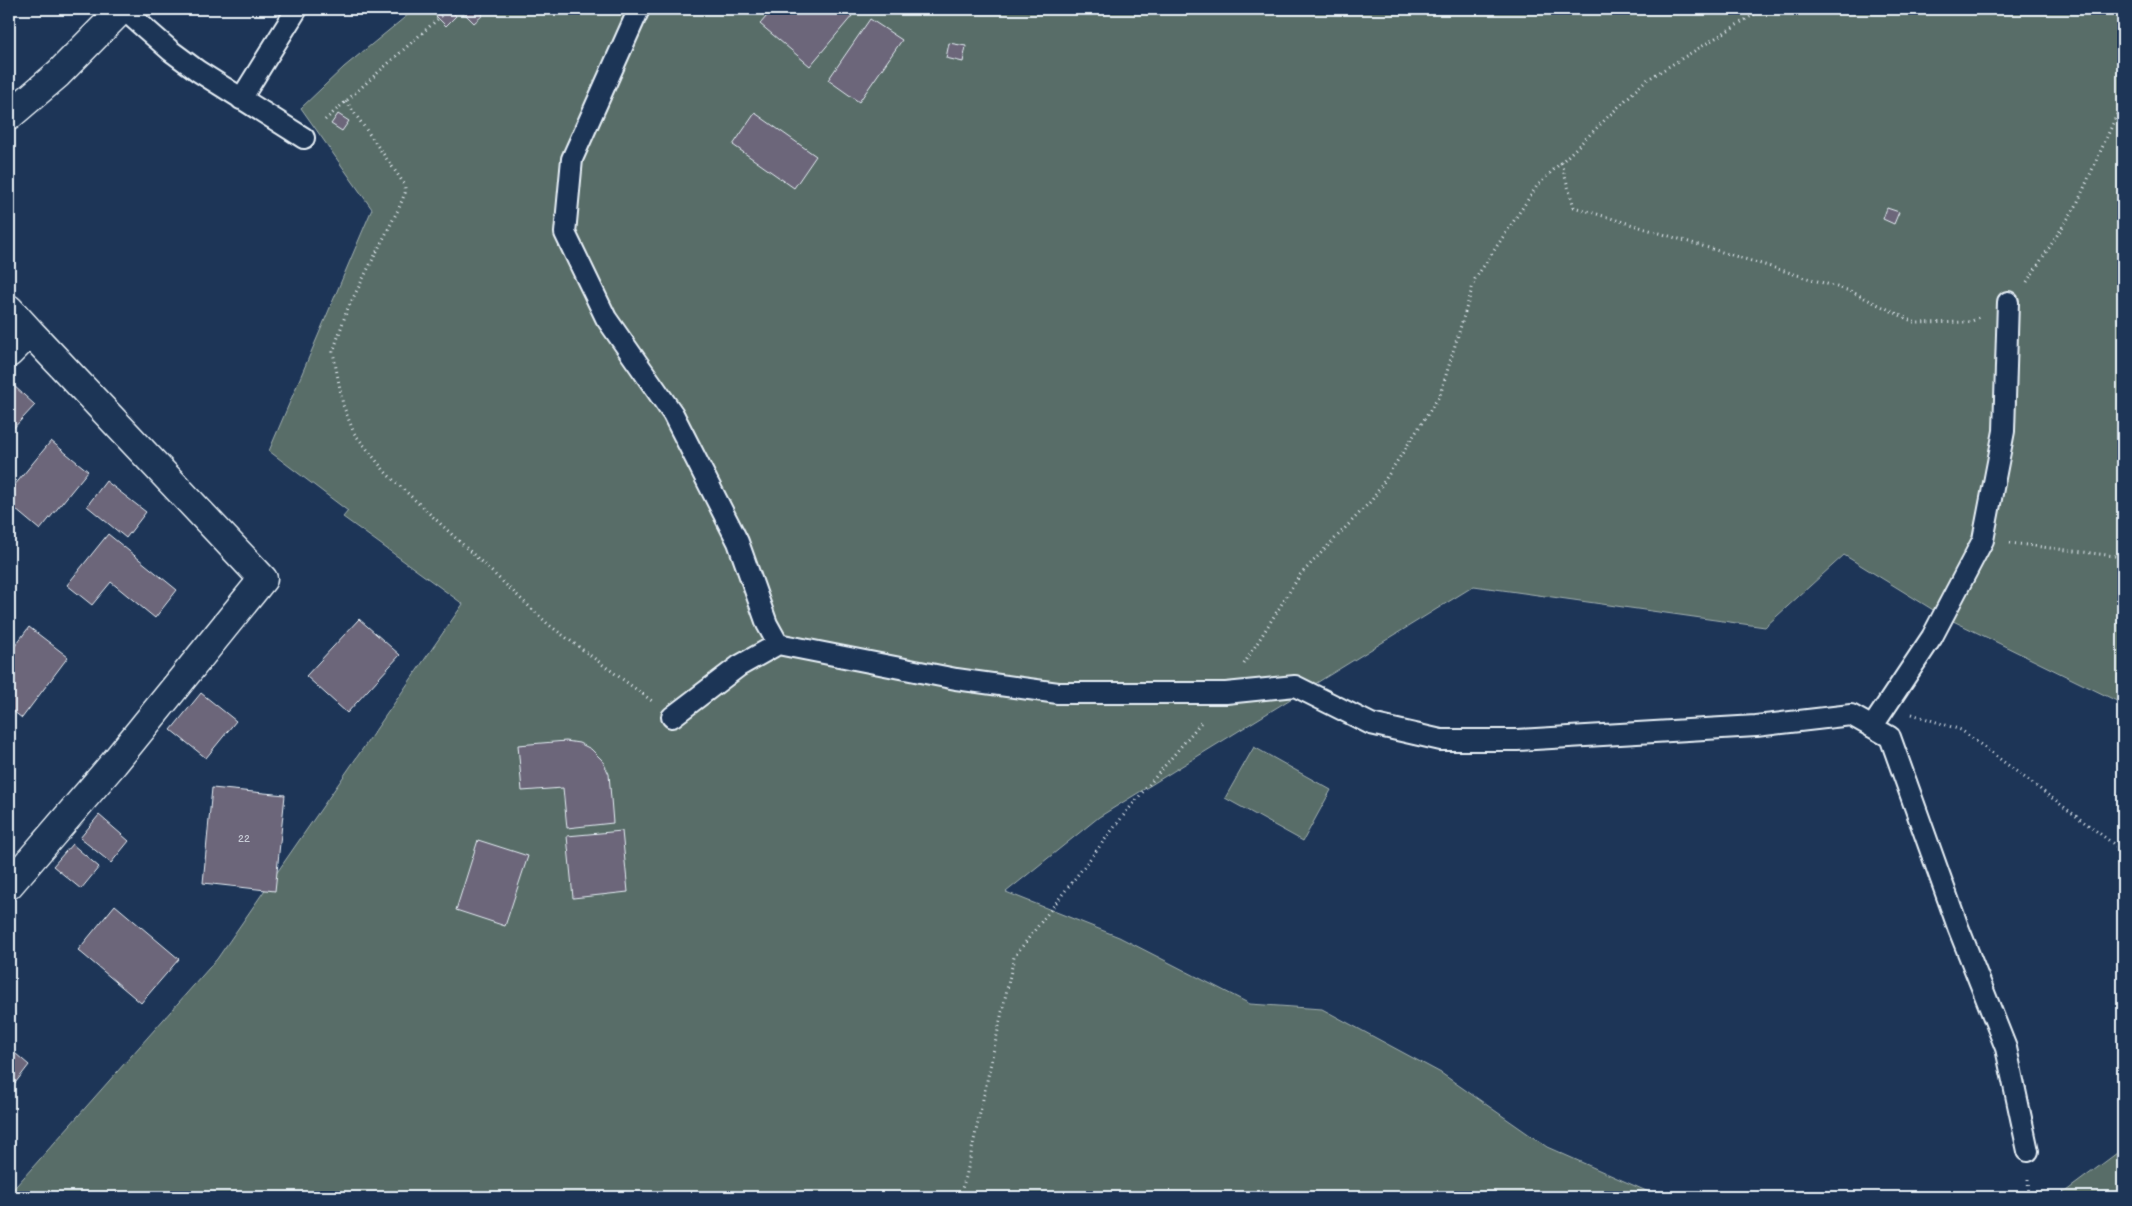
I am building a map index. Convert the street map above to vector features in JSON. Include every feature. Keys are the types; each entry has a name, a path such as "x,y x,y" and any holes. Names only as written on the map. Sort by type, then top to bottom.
{"street":[{"path":"9,116 58,74 123,9"},
{"path":"9,309 263,579 114,764 9,885"},
{"path":"9,354 30,332"}],"lane":[{"path":"123,9 171,51 241,99 304,138"},
{"path":"241,99 297,9"},
{"path":"639,9 572,159 565,233 606,318 673,414 738,542 767,624 778,644"},
{"path":"1872,727 1932,636 1983,540 2004,431 2008,302"},
{"path":"672,717 739,666 778,644 956,679 1058,693 1226,693 1295,686 1371,724 1441,740 1517,740 1756,726 1851,715 1890,737 1958,927 2006,1048 2028,1151"}],"path":[{"path":"304,138 449,9"},
{"path":"959,1197 966,1177 1014,957 1128,810 1226,693 1300,576 1372,500 1440,395 1475,279 1537,186 1645,81 1763,9"},
{"path":"346,101 405,185 405,193 399,208 347,310 333,352 343,405 354,433 387,474 549,624 672,717"},
{"path":"1561,163 1574,207 1850,291 1916,323 1970,322 2008,302 2029,281 2076,206 2123,101"},
{"path":"1983,540 2123,557"},
{"path":"1872,727 1907,712 1961,730 2123,851"}],"green space":[{"path":"415,9 2123,9 2123,704 1943,616 1844,555 1765,627 1474,586 1099,817 1006,892 1119,937 1250,1004 1322,1009 1441,1073 1547,1147 1660,1197 9,1197 9,1194 217,959 463,604 343,517 348,511 269,451 372,209 301,108 344,67"},
{"path":"1254,747 1331,790 1303,841 1225,798"},
{"path":"2117,1153 2123,1156 2123,1197 2058,1197"}],"building":[{"path":"429,9 449,9 456,16 446,26"},
{"path":"471,9 477,9 483,15 474,23 465,14"},
{"path":"773,9 843,9 852,16 810,66 760,24"},
{"path":"870,19 902,40 859,102 828,80"},
{"path":"949,43 966,46 963,62 946,58"},
{"path":"755,113 816,156 794,188 733,145"},
{"path":"338,114 349,121 342,131 331,124"},
{"path":"1887,208 1899,212 1894,224 1883,219"},
{"path":"13,385 35,405 9,433 9,389"},
{"path":"51,441 88,471 40,530 9,504 9,492"},
{"path":"106,481 146,512 126,538 87,506"},
{"path":"108,534 177,590 155,618 111,582 92,605 67,585"},
{"path":"359,619 400,655 347,713 306,676"},
{"path":"29,627 68,657 22,718 9,708 9,654"},
{"path":"201,693 236,721 206,758 171,730"},
{"path":"566,741 579,743 591,749 602,760 609,774 613,823 567,828 563,788 522,791 518,745"},
{"path":"212,788 285,795 275,891 203,883"},
{"path":"99,815 129,841 111,863 80,838"},
{"path":"622,831 628,892 573,898 567,836"},
{"path":"478,840 528,856 505,926 456,910"},
{"path":"72,844 99,867 81,889 53,866"},
{"path":"115,905 179,959 141,1003 78,950"},
{"path":"9,1048 29,1065 9,1091"}]}
